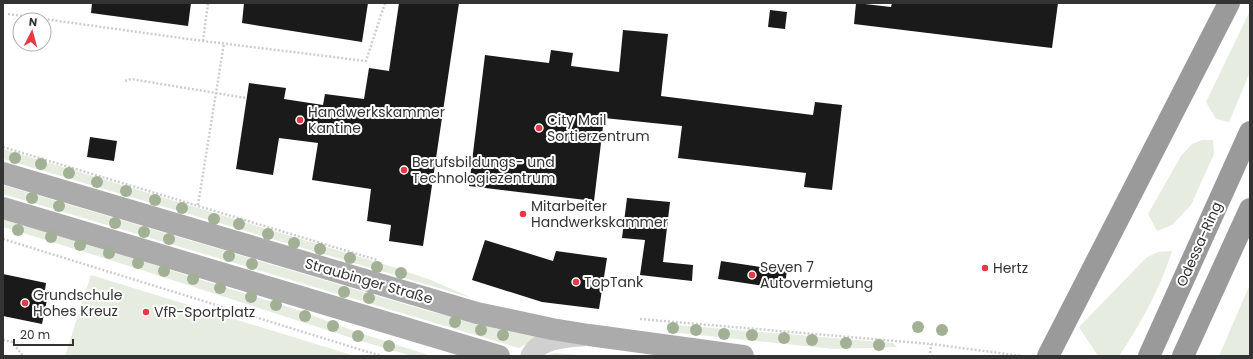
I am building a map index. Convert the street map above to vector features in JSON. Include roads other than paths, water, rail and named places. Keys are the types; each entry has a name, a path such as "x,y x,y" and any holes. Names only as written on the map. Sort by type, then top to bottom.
{"highway":[{"path":"1048,356 1229,3"},
{"name":"Odessa-Ring","path":"1149,356 1250,132"},
{"path":"1183,356 1250,209"}],"main road":[{"name":"Straubinger Straße","path":"3,173 477,313 552,329 589,335 743,356"},
{"path":"3,208 499,356"}],"street":[{"path":"531,356 533,351 542,344 566,337 589,335"}],"place":[{"name":"Handwerkskammer Kantine","path":"300,120"},
{"name":"City Mail Sortierzentrum","path":"539,128"},
{"name":"Berufsbildungs- und Technologiezentrum","path":"404,170"},
{"name":"Mitarbeiter Handwerkskammer","path":"523,214"},
{"name":"Hertz","path":"985,268"},
{"name":"Seven 7 Autovermietung","path":"752,275"},
{"name":"TopTank","path":"576,282"},
{"name":"Grundschule Hohes Kreuz","path":"25,303"},
{"name":"VfR-Sportplatz","path":"146,312"}]}
